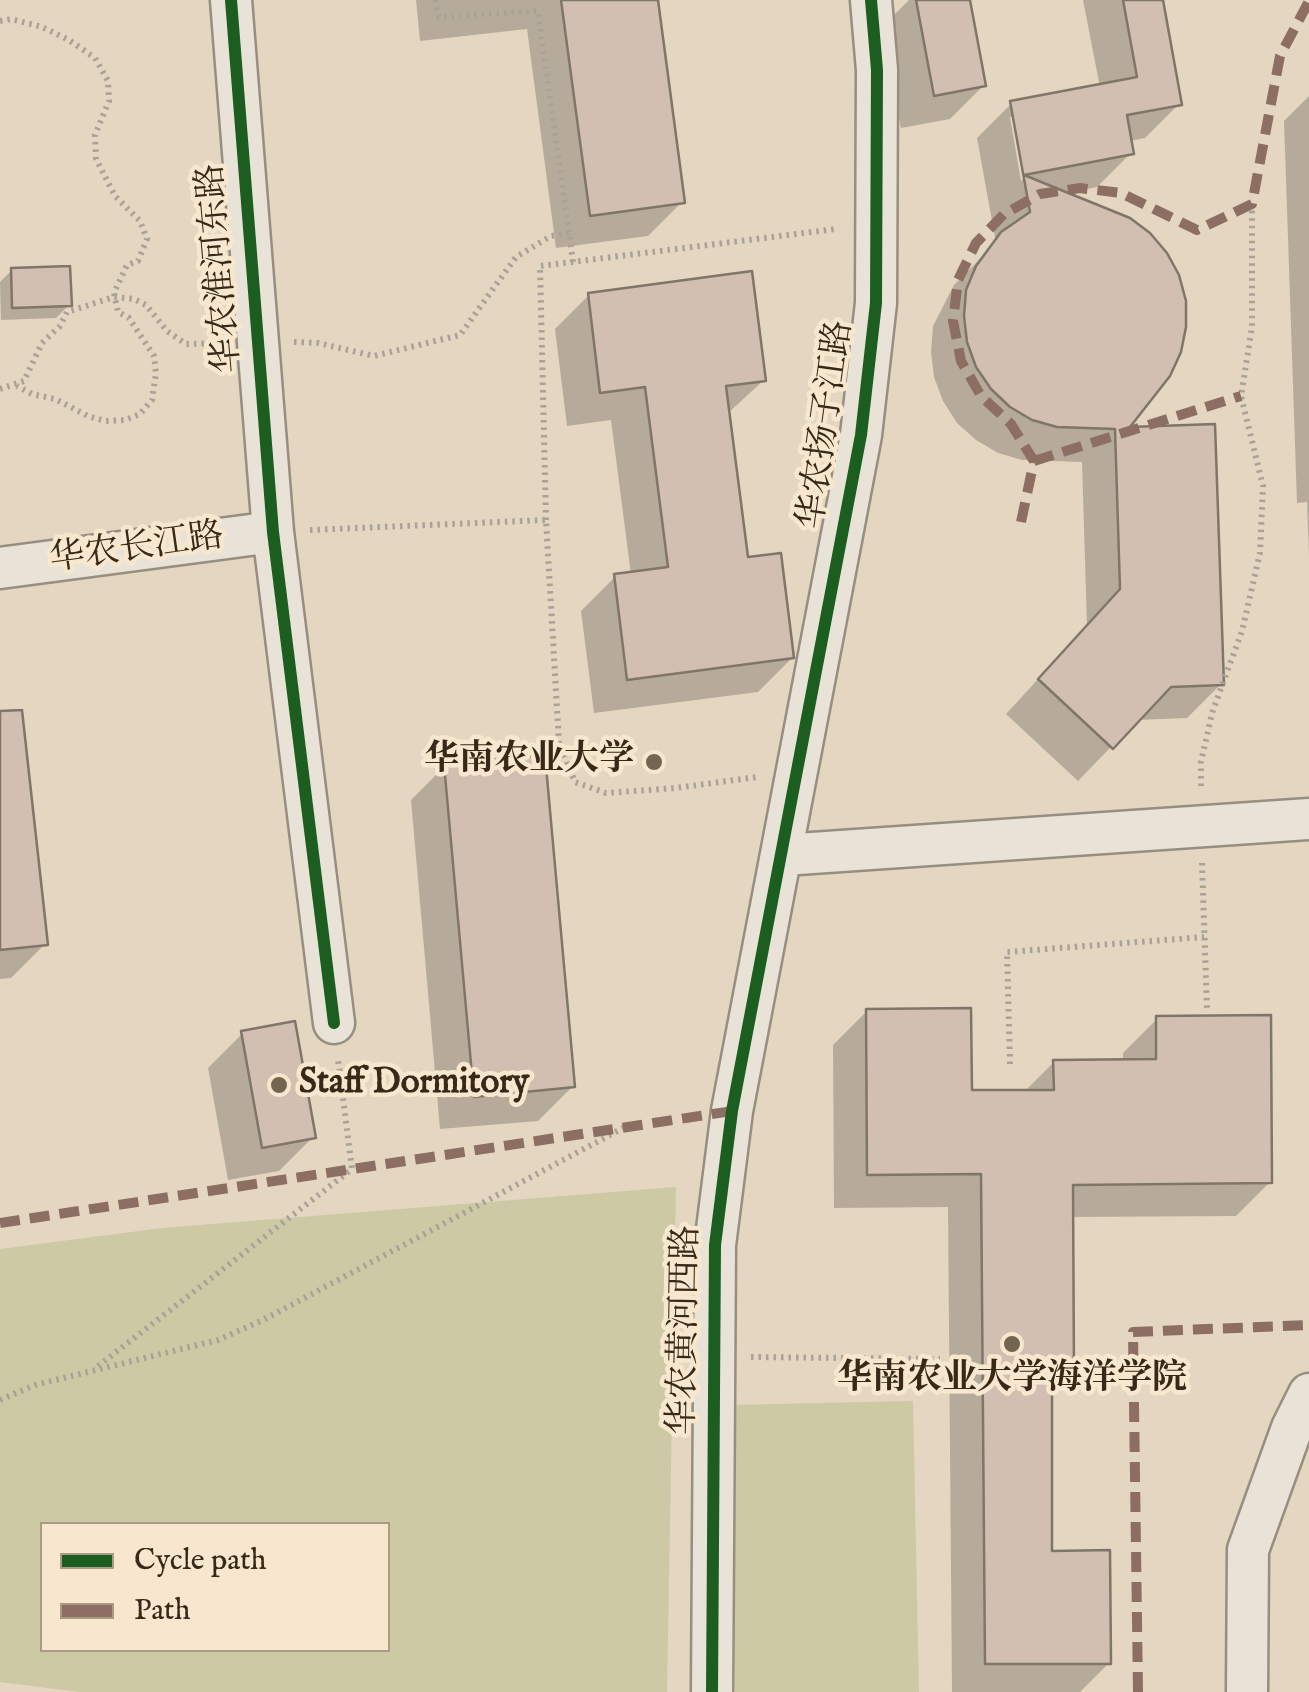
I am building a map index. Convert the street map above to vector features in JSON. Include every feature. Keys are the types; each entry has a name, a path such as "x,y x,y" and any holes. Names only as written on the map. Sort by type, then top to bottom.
{"street":[{"name":"华农淮河东路","path":"231,0 274,532 334,1023"},
{"name":"华农扬子江路","path":"783,855 861,434 876,303 876,70 870,2"},
{"name":"华农长江路","path":"0,568 274,532"},
{"path":"783,855 1309,818"},
{"name":"华农黄河西路","path":"712,1692 715,1245 732,1110 783,855"},
{"path":"1246,1692 1248,1550 1292,1428 1309,1394"}],"path":[{"path":"436,0 438,17 538,11 573,262"},
{"path":"0,20 42,27 69,40 95,58 108,81 109,101 95,135 96,159 115,196 140,221 147,239 138,261 127,265 120,274 114,297 118,312 129,318 154,356 156,373 152,400 140,414 126,420 105,421 16,386"},
{"path":"1207,1008 1201,762 1212,713 1242,631 1260,553 1263,486 1242,396 1252,327 1252,204"},
{"path":"796,784 766,775 606,793 575,782 559,743 546,520 540,266 876,224"},
{"path":"0,389 24,381 42,343 60,326 67,312 114,297 146,305 167,330 186,344 258,340 318,343 374,356 460,334 516,257 551,236 568,233"},
{"path":"274,532 546,520"},
{"path":"1010,1064 1007,952 1204,937"},
{"path":"93,1370 352,1169 334,1023"},
{"path":"0,1400 35,1385 218,1340 625,1128"},
{"path":"715,1357 940,1359"}],"shaded area":[{"path":"676,1187 667,1692 79,1692 0,1682 0,1249 162,1228"},
{"path":"913,1401 919,1692 735,1692 729,1405"}],"building":[{"path":"561,0 658,0 685,203 590,216"},
{"path":"916,0 970,0 986,86 934,96"},
{"path":"1123,0 1163,0 1182,105 1127,115 1134,154 1024,175 1130,218 1150,233 1179,275 1186,301 1181,352 1170,376 1130,427 1215,424 1224,685 1171,687 1113,749 1038,679 1120,589 1115,429 1057,427 1032,420 1010,407 976,367 967,342 964,316 966,290 976,266 1001,232 1030,212 1010,101 1137,77"},
{"path":"70,266 72,306 12,308 11,268"},
{"path":"752,271 766,381 726,386 748,557 781,553 794,658 627,680 614,574 668,567 645,387 600,393 588,293"},
{"path":"22,710 48,945 0,950 0,711"},
{"path":"545,755 575,1087 474,1097 444,764"},
{"path":"971,1008 972,1090 1054,1090 1053,1060 1156,1059 1156,1016 1271,1015 1272,1183 1073,1185 1074,1378 1052,1378 1052,1551 1110,1550 1111,1664 985,1664 981,1174 867,1175 866,1009"},
{"name":"Staff Dormitory","path":"295,1021 316,1138 262,1148 241,1031"}],"marked path":[{"path":"1021,522 1034,461 1011,424 981,396 961,361 953,321 958,280 976,243 1004,214 1040,194 1080,188 1121,193 1197,230 1252,204 1280,56 1309,1"},
{"path":"1034,461 1241,396"},
{"path":"0,1223 732,1111"},
{"path":"1138,1692 1133,1332 1309,1325"}],"cycle path":[{"path":"231,0 273,532 334,1023"},
{"path":"712,1692 715,1245 732,1111 861,435 876,303 877,70 871,0"}],"place":[{"name":"华南农业大学","path":"654,762"},
{"name":"Staff Dormitory","path":"279,1085"},
{"name":"华南农业大学海洋学院","path":"1012,1344"}]}
